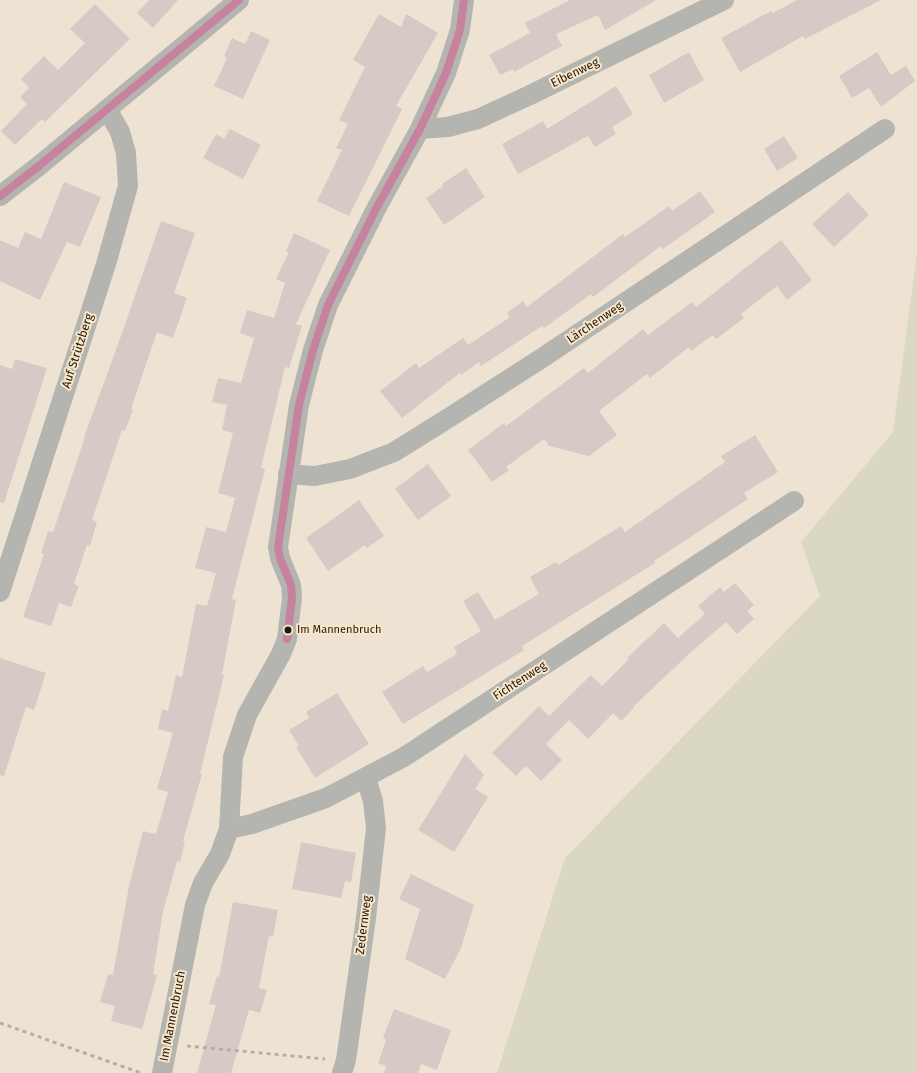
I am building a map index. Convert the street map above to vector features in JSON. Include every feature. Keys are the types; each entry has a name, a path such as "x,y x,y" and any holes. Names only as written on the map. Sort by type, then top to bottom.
{"street":[{"path":"0,196 239,0"},
{"name":"Im Mannenbruch","path":"162,1073 195,904 203,883 220,854 229,829 233,758 247,715 281,654 287,639 292,598 291,585 278,548 299,405 313,350 328,304 377,207 420,129 446,73 460,30 464,0"},
{"name":"Eibenweg","path":"420,129 448,127 478,119 724,0"},
{"name":"Auf Strützberg","path":"0,592 106,264 128,186 126,153 120,132 107,110"},
{"name":"Lärchenweg","path":"288,474 315,476 350,470 394,452 547,355 885,129"},
{"name":"Fichtenweg","path":"229,829 252,824 326,798 404,757 794,501"},
{"name":"Zedernweg","path":"342,1073 346,1060 366,918 376,828 373,801 366,778"}],"path":[{"path":"0,1023 142,1073"},
{"path":"194,1046 308,1057"}],"shaded area":[{"path":"917,253 917,1073 497,1073 565,858 820,596 801,542 893,432"}],"building":[{"path":"149,0 178,0 153,28 137,13"},
{"path":"570,0 656,0 605,30 598,15 556,34 562,46 514,72 513,69 500,75 489,55 530,33 525,23"},
{"path":"797,0 881,0 805,39 803,36 740,72 721,38 771,11 773,13"},
{"path":"95,4 130,39 45,122 42,119 15,145 1,131 27,104 20,97 29,88 21,79 44,56 58,70 85,43 70,29"},
{"path":"379,14 401,27 406,14 438,33 396,106 402,109 349,216 317,201 342,150 336,148 348,124 339,120 365,67 353,60"},
{"path":"251,31 270,40 243,99 214,86 227,58 224,56 232,38 245,44"},
{"path":"689,52 704,80 664,103 649,75"},
{"path":"877,52 891,75 906,66 915,81 881,107 869,88 852,98 839,76"},
{"path":"616,86 633,114 612,127 616,134 595,147 588,136 518,174 502,144 543,121 547,129"},
{"path":"230,129 261,145 243,179 203,158 216,134 224,139"},
{"path":"784,136 798,158 777,171 764,149"},
{"path":"466,168 485,197 444,225 426,198 443,186 442,184"},
{"path":"64,182 101,197 80,247 67,242 40,300 0,281 0,240 18,248 25,232 41,239"},
{"path":"700,191 715,212 663,249 661,246 593,297 591,294 544,328 542,326 481,366 479,362 461,375 460,373 402,418 380,391 416,363 419,368 463,338 468,345 510,317 507,313 523,301 527,307 623,234 625,237 669,206 672,211"},
{"path":"848,192 869,215 834,247 812,224"},
{"path":"161,221 195,233 174,293 187,298 173,338 157,332 131,409 133,410 125,431 122,430 92,520 97,522 90,546 87,545 74,584 79,586 71,607 59,603 51,626 23,617 44,554 41,553 48,531 53,532 84,437"},
{"path":"294,233 330,250 296,324 302,326 289,368 285,367 261,468 265,469 232,599 236,600 222,674 224,675 200,774 202,774 183,841 185,842 180,862 177,861 163,912 153,974 157,975 142,1029 111,1021 115,1006 100,1002 108,974 113,975 129,886 143,831 156,834 168,792 157,789 173,733 158,729 162,709 168,711 176,675 182,677 196,604 207,606 216,573 195,568 206,527 226,532 235,498 218,493 233,433 222,430 227,405 212,402 218,378 241,383 254,338 240,333 247,310 274,318 285,283 276,279 289,252 286,251"},
{"path":"781,240 812,280 787,300 777,286 741,314 744,318 716,339 713,335 691,351 689,347 650,378 647,374 599,411 617,435 589,456 549,446 544,439 506,467 509,470 492,482 468,450 504,423 506,426 584,368 588,373 643,329 648,335 692,302 696,307"},
{"path":"15,359 47,368 4,503 0,502 0,365 12,369"},
{"path":"755,435 778,472 744,493 748,499 654,561 655,563 522,646 524,650 403,724 382,692 423,666 427,672 457,654 454,647 481,631 463,601 478,592 495,620 539,594 530,577 556,562 558,565 621,526 625,532 725,462 721,456"},
{"path":"428,464 451,496 418,520 395,489"},
{"path":"359,500 384,536 367,548 365,545 328,571 306,538"},
{"path":"735,583 754,605 747,611 754,619 737,634 726,622 691,652 633,707 621,721 613,713 588,739 569,720 546,744 562,760 541,781 526,766 516,776 492,753 539,706 549,716 591,675 602,686 629,659 627,658 664,623 678,638 705,614 698,606 720,587 724,592"},
{"path":"0,658 46,673 34,710 26,707 4,776 0,775"},
{"path":"337,693 369,744 315,778 296,747 299,746 289,730 309,718 306,712"},
{"path":"465,754 484,775 475,789 488,797 454,852 418,830"},
{"path":"301,842 356,853 351,882 345,881 341,898 292,889"},
{"path":"411,874 474,905 461,948 445,979 405,959 420,909 399,899"},
{"path":"233,902 278,910 273,937 269,936 259,988 267,990 260,1013 249,1010 231,1073 197,1073 216,1005 209,1004 217,976 219,977"},
{"path":"394,1009 451,1030 437,1070 421,1064 418,1073 384,1073 386,1066 378,1063 386,1040 383,1038"}],"transit line":[{"path":"0,196 239,0"},
{"path":"287,639 292,598 291,585 280,558 278,547 299,405 313,350 328,305 377,207 420,129 446,73 460,30 464,0"}],"place":[{"name":"Im Mannenbruch","path":"288,630"}]}
